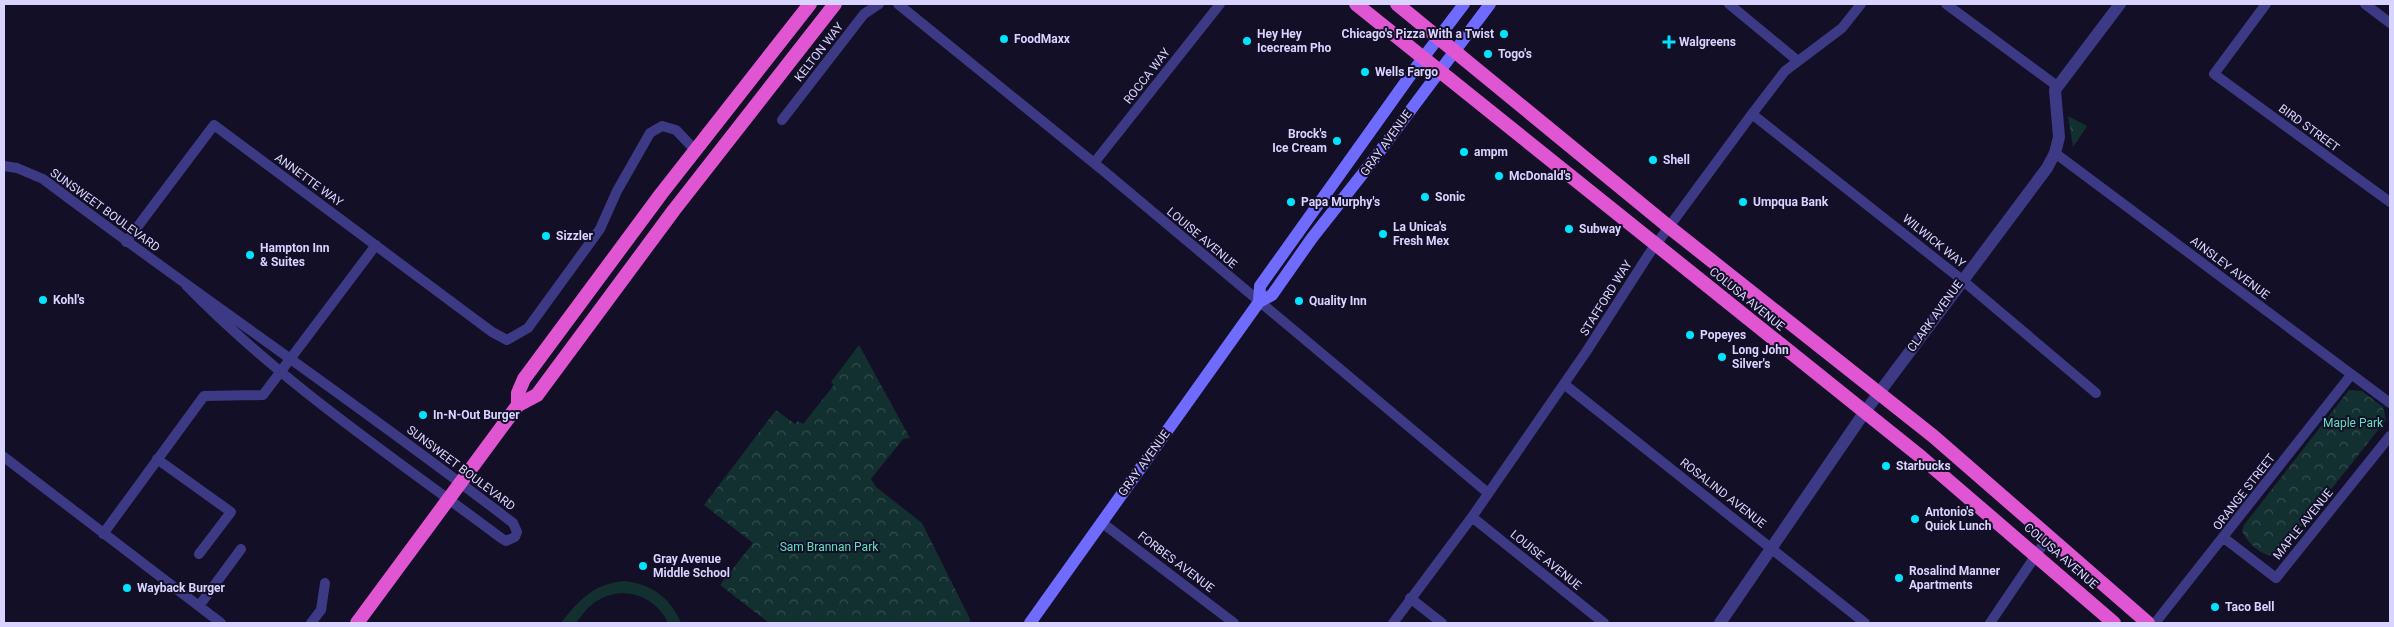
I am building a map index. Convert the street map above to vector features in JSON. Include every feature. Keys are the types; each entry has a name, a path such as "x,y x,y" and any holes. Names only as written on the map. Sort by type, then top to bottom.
{"highway":[{"path":"518,405 518,393 524,379 695,150 810,4"},
{"path":"357,623 518,405 537,395 662,225 835,4"},
{"name":"COLUSA AVENUE","path":"1356,4 1946,477 2037,554 2114,623"},
{"name":"COLUSA AVENUE","path":"1397,4 1669,227 1933,436 2148,623"}],"main road":[{"name":"GRAY AVENUE","path":"1259,302 1260,286 1422,58 1464,4"},
{"name":"GRAY AVENUE","path":"1030,623 1259,302 1272,295 1312,238 1368,167 1490,4"}],"street":[{"name":"KELTON WAY","path":"782,120 864,14 879,4"},
{"name":"LOUISE AVENUE","path":"898,4 1094,163 1488,493"},
{"name":"ROCCA WAY","path":"1094,163 1220,4"},
{"path":"1728,4 1798,61"},
{"name":"STAFFORD WAY","path":"1393,623 1472,517 1610,318 1656,245 1752,114 1785,72 1842,28 1861,4"},
{"path":"1946,4 2057,86 2120,4"},
{"name":"BIRD STREET","path":"2266,4 2214,74 2390,202"},
{"path":"2365,4 2390,23"},
{"name":"CLARK AVENUE","path":"1720,623 1864,413 2046,168 2055,152 2059,137 2054,94 2057,86"},
{"name":"WILWICK WAY","path":"1752,114 1962,279 2096,393"},
{"name":"ANNETTE WAY","path":"126,242 214,125 492,332 507,340 528,328 600,229 617,192 650,133 662,126 676,130 695,150"},
{"name":"AINSLEY AVENUE","path":"2055,152 2390,403"},
{"name":"SUNSWEET BOULEVARD","path":"4,166 17,168 43,179 126,242 291,358 513,523 516,527 515,537 506,541 313,400 228,328 186,285"},
{"path":"103,534 204,396 263,395 376,245"},
{"name":"ORANGE STREET","path":"2155,623 2351,375"},
{"name":"ROSALIND AVENUE","path":"1564,384 1866,623"},
{"name":"MAPLE AVENUE","path":"2224,538 2276,578 2390,436"},
{"path":"4,458 222,623"},
{"path":"157,459 231,512 198,554"},
{"name":"LOUISE AVENUE","path":"1472,517 1604,623"},
{"name":"FORBES AVENUE","path":"1101,522 1234,623"},
{"path":"1990,623 2049,536"},
{"path":"199,606 241,548"},
{"path":"311,623 321,610 325,583"},
{"path":"1410,598 1442,623"}],"green space":[{"path":"2068,116 2087,126 2073,147"},
{"name":"Sam Brannan Park","path":"859,345 910,438 903,439 871,479 876,487 922,523 970,619 969,623 769,623 720,585 753,543 704,505 776,410 795,424 798,421 803,424 834,385 831,382"},
{"name":"Maple Park","path":"2349,390 2362,391 2383,407 2386,420 2279,555 2273,556 2262,553 2245,536 2242,531 2244,525"},
{"path":"625,581 643,585 659,594 672,606 681,623 668,623 656,606 647,600 628,593 617,593 594,603 576,623 561,623 588,594 604,585"}],"place":[{"name":"Chicago's Pizza With a Twist","path":"1504,34"},
{"name":"FoodMaxx","path":"1004,39"},
{"name":"Hey Hey Icecream Pho","path":"1247,41"},
{"name":"Walgreens","path":"1669,42"},
{"name":"Togo's","path":"1488,54"},
{"name":"Wells Fargo","path":"1365,72"},
{"name":"Brock's Ice Cream","path":"1337,141"},
{"name":"ampm","path":"1464,152"},
{"name":"Shell","path":"1653,160"},
{"name":"McDonald's","path":"1499,176"},
{"name":"Sonic","path":"1425,197"},
{"name":"Papa Murphy's","path":"1291,202"},
{"name":"Umpqua Bank","path":"1743,202"},
{"name":"Subway","path":"1569,229"},
{"name":"La Unica's Fresh Mex","path":"1383,234"},
{"name":"Sizzler","path":"546,236"},
{"name":"Hampton Inn & Suites","path":"250,255"},
{"name":"Kohl's","path":"43,300"},
{"name":"Quality Inn","path":"1299,301"},
{"name":"Popeyes","path":"1690,335"},
{"name":"Long John Silver's","path":"1722,357"},
{"name":"In-N-Out Burger","path":"423,415"},
{"name":"Starbucks","path":"1886,466"},
{"name":"Antonio's Quick Lunch","path":"1915,519"},
{"name":"Gray Avenue Middle School","path":"643,566"},
{"name":"Rosalind Manner Apartments","path":"1899,578"},
{"name":"Wayback Burger","path":"127,588"},
{"name":"Taco Bell","path":"2215,607"}]}
